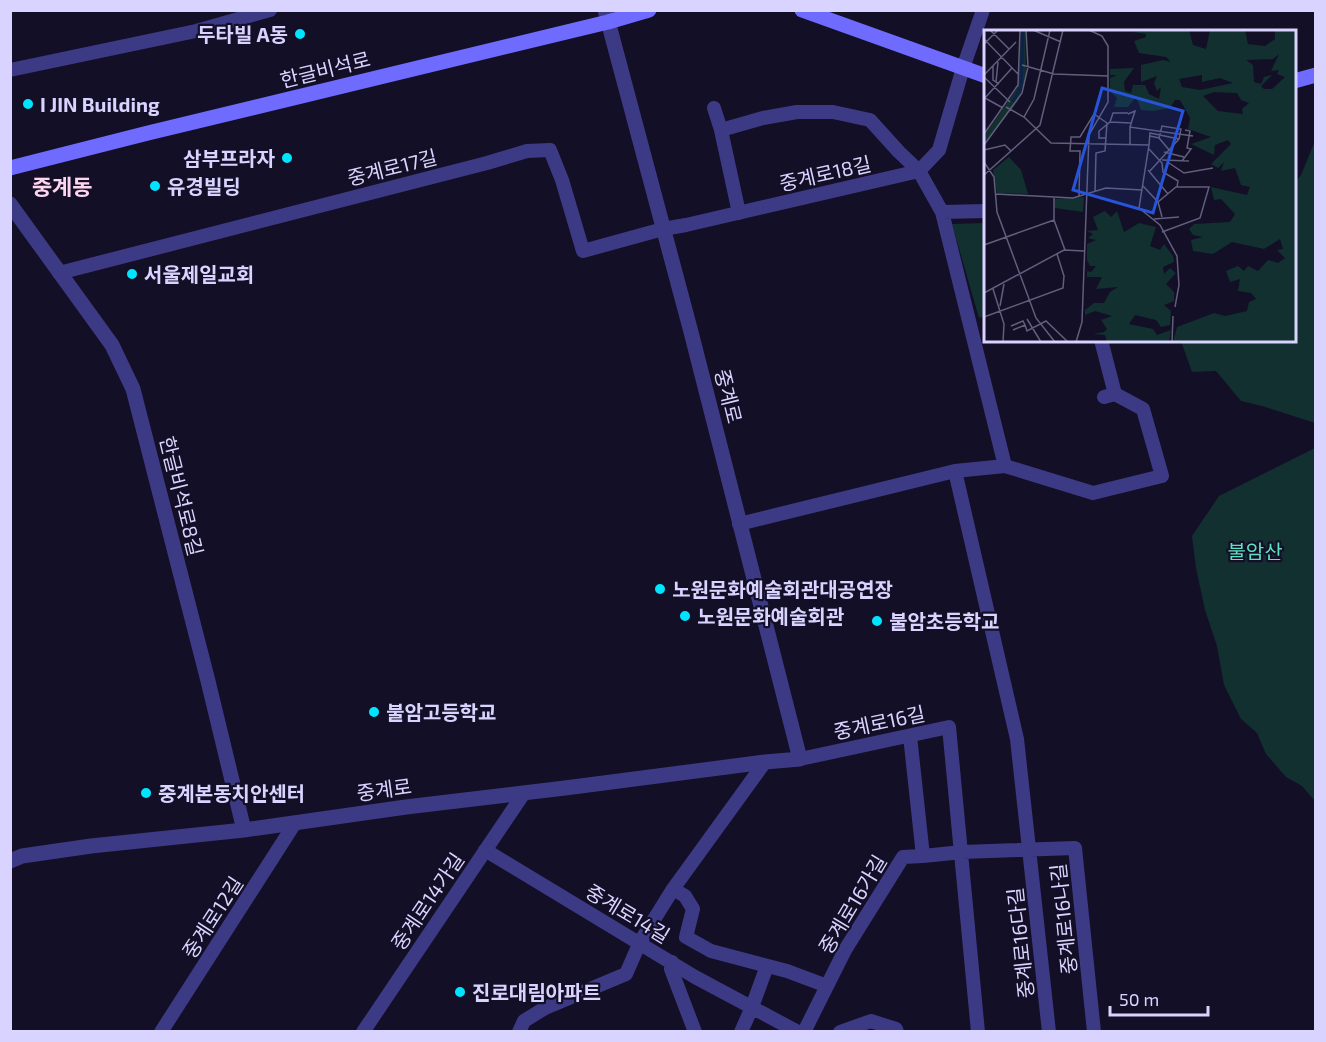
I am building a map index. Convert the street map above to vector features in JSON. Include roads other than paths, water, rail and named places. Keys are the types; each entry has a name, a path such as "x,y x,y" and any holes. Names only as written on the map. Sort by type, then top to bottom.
{"main road":[{"name":"한글비석로","path":"10,168 606,16 649,10"},
{"path":"802,10 984,75"},
{"path":"1296,80 1316,75"}],"street":[{"path":"10,70 196,31 270,10"},
{"path":"983,10 939,150 919,171 942,212 1005,466"},
{"name":"중계로","path":"10,861 22,856 91,846 244,830 406,807 800,759 691,332 606,16"},
{"path":"714,108 739,213"},
{"name":"중계로18길","path":"721,130 763,118 797,112 833,112 870,120 919,171"},
{"name":"중계로17길","path":"59,273 527,151 550,150 562,180 583,251 663,229"},
{"name":"중계로18길","path":"663,229 919,171"},
{"name":"한글비석로8길","path":"10,204 112,345 133,389 244,830"},
{"path":"942,212 984,211"},
{"path":"739,524 955,471 1005,466 1093,493 1162,477 1143,409 1110,396 1101,342"},
{"name":"중계로16나길","path":"955,471 1017,739 1030,850"},
{"name":"중계로16길","path":"800,759 949,727 978,1032"},
{"path":"910,736 923,856 962,852"},
{"path":"519,1032 524,1021 545,1008 626,974 640,942 673,889 765,762"},
{"name":"중계로14가길","path":"363,1032 524,793"},
{"name":"중계로12길","path":"161,1032 295,823"},
{"name":"중계로16나길","path":"962,852 1075,848 1094,1032"},
{"name":"중계로14길","path":"486,850 695,977 798,1032"},
{"name":"중계로16다길","path":"1030,850 1049,1032"},
{"name":"중계로16가길","path":"804,1032 845,950 903,857 923,856"},
{"path":"673,889 685,896 693,909 686,938 711,951 787,971 827,987"},
{"path":"672,962 671,969 695,1032"},
{"path":"741,1032 753,1007 767,966"},
{"path":"752,1032 753,1007"},
{"path":"840,1032 871,1022 896,1029 897,1032"}],"place":[{"name":"두타빌 A동","path":"300,34"},
{"name":"I JIN Building","path":"28,104"},
{"name":"삼부프라자","path":"287,158"},
{"name":"유경빌딩","path":"155,186"},
{"name":"서울제일교회","path":"132,274"},
{"name":"노원문화예술회관대공연장","path":"660,589"},
{"name":"노원문화예술회관","path":"685,616"},
{"name":"불암초등학교","path":"877,621"},
{"name":"불암고등학교","path":"374,712"},
{"name":"중계본동치안센터","path":"146,793"},
{"name":"진로대림아파트","path":"460,992"}],"district":[{"name":"중계동","path":"62,186"}],"park label":[{"name":"불암산","path":"1255,551"}]}
